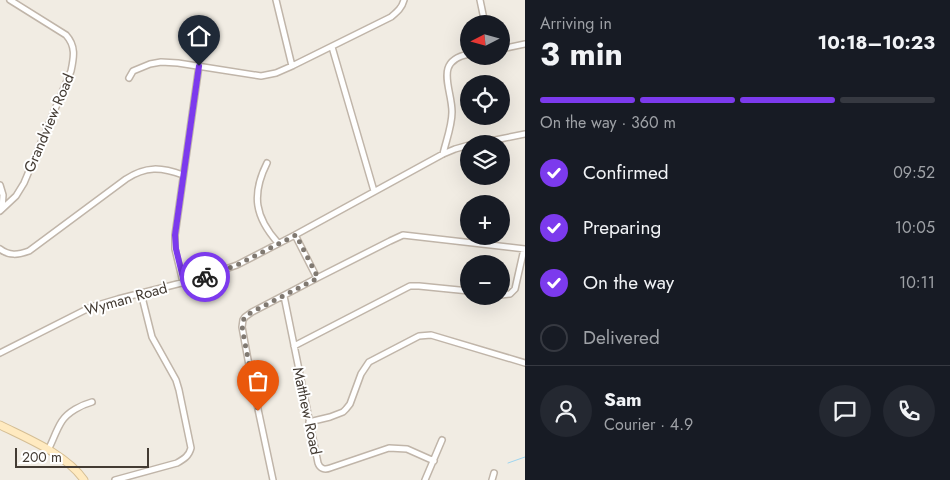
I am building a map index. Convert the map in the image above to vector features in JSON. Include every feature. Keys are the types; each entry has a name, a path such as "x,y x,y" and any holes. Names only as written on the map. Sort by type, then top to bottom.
{"street":[{"name":"Grandview Road","path":"1,210 16,196 24,183 71,70 74,58 74,50 70,40 10,0"},
{"path":"276,0 292,66"},
{"path":"129,78 134,71 150,64 161,62 261,76 276,74 391,17 398,11 404,0"},
{"path":"480,0 483,15"},
{"path":"510,47 525,44"},
{"path":"332,47 374,192"},
{"path":"443,154 452,119 452,104 446,73 452,62 460,56"},
{"path":"184,282 176,249 175,235 199,66"},
{"path":"510,137 525,134"},
{"name":"Wyman Road","path":"0,352 91,307 197,279 230,268 296,235 443,154 460,148"},
{"path":"267,164 257,189 257,202 266,226 278,243"},
{"path":"0,249 7,254 29,251 120,184 140,172 155,169 183,174"},
{"path":"0,185 3,195 1,210"},
{"path":"296,235 318,278"},
{"path":"273,480 247,357 242,322 247,315 404,235 524,249 515,289 510,294"},
{"path":"294,346 410,286 460,290"},
{"path":"115,480 177,462 186,458 191,448 176,380 152,337 141,293"},
{"name":"Matthew Road","path":"284,296 320,467 323,469 330,468 389,448 407,449 434,461"},
{"path":"309,422 343,412 350,404 361,374 369,362 419,336 431,335 525,363"},
{"path":"48,450 62,420 78,408 92,402"},
{"path":"0,425 67,462 84,480"},
{"path":"425,480 442,440"},
{"path":"492,480 494,473"}],"waterway":[{"path":"508,463 525,457"}],"way so far":[{"path":"205,277 237,265 296,235 318,278 252,312 243,320 242,327 258,411"}],"route":[{"path":"199,66 175,235 178,261 184,282 205,277"}]}
